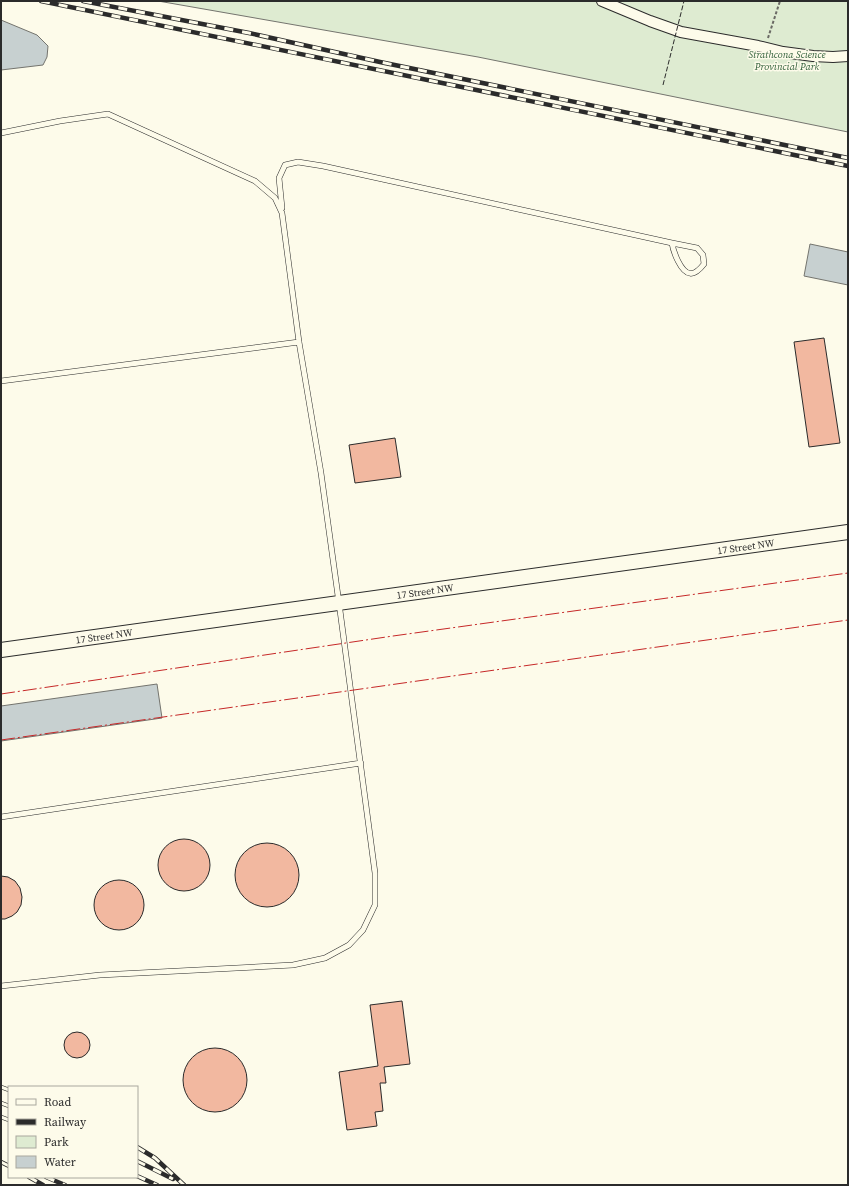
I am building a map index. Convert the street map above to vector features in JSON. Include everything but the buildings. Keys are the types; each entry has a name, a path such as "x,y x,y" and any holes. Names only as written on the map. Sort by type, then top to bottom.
{"main road":[{"name":"17 Street NW","path":"1,650 848,532"}],"street":[{"path":"602,1 681,32 783,52 813,56 848,56"}],"lane":[{"path":"1,133 60,121 108,114 255,181 275,198 282,213"},
{"path":"1,986 100,975 293,965 325,958 349,945 363,930 375,905 374,873 340,603 321,473 299,342 282,213 279,178 285,165 298,162 323,166 697,248 703,255 704,264 699,271 691,274 687,273 681,267 672,250 672,243"},
{"path":"1,381 299,342"},
{"path":"1,817 361,763"}],"path":[{"path":"766,48 780,1"}],"green space":[{"name":"Strathcona Science Provincial Park","path":"158,1 848,1 848,132 478,57"}],"water":[{"path":"1,20 37,35 48,46 47,57 43,65 1,70"},
{"path":"810,244 848,252 848,285 804,276"},
{"path":"157,684 162,718 1,741 1,706"}],"railway":[{"path":"41,1 848,166"},
{"path":"83,1 249,33 380,62 848,158"},
{"path":"1,1087 8,1090"},
{"path":"1,1103 8,1106"},
{"path":"1,1117 8,1120"},
{"path":"138,1148 155,1158 184,1185"},
{"path":"1,1162 8,1166"},
{"path":"138,1162 173,1179"},
{"path":"138,1176 157,1185"},
{"path":"31,1178 43,1185"},
{"path":"48,1178 65,1185"}],"fence":[{"path":"663,85 684,1"}],"power":[{"path":"1,694 393,636 848,573"},
{"path":"1,740 848,620"}]}
